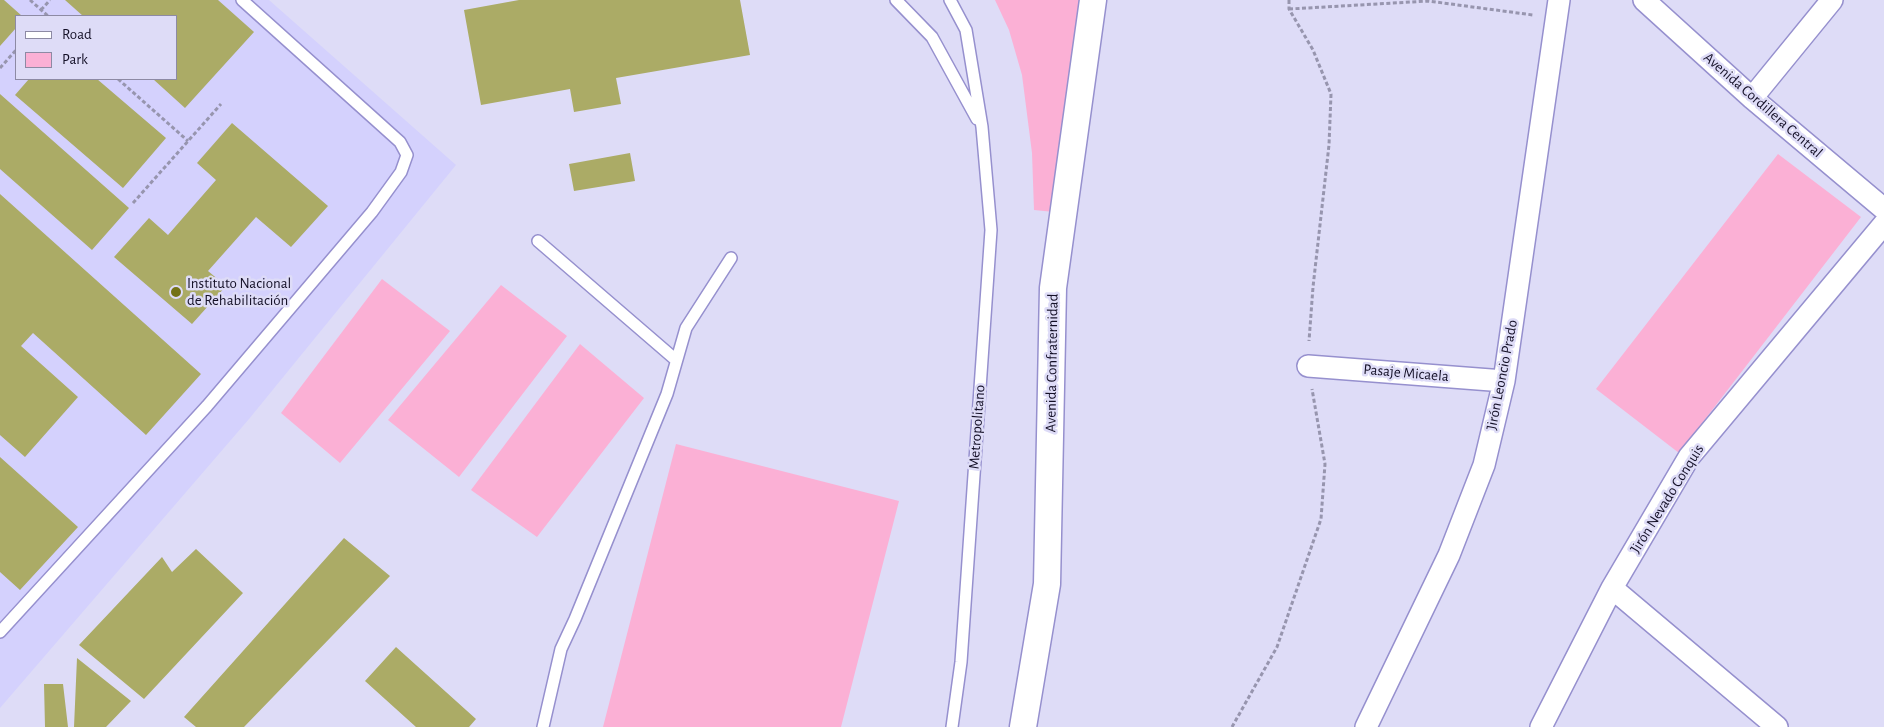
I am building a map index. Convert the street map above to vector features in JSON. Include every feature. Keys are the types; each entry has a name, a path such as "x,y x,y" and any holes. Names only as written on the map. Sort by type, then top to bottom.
{"street":[{"name":"Avenida Confraternidad","path":"1022,727 1047,584 1053,288 1093,0"},
{"name":"Avenida Cordillera Central","path":"1644,0 1752,98 1884,209"},
{"path":"1752,98 1832,0"},
{"name":"Jirón Leoncio Prado","path":"1366,727 1449,556 1484,465 1504,381 1558,9"},
{"name":"Jirón Nevado Conquis","path":"1541,727 1612,588 1689,457 1884,224"},
{"name":"Pasaje Micaela","path":"1308,366 1504,381"},
{"path":"1612,588 1777,727"}],"lane":[{"path":"0,632 207,406 372,212 401,172 407,155 400,142 242,0"},
{"name":"Metropolitano","path":"896,0 932,37 982,127"},
{"name":"Metropolitano","path":"950,0 966,30 982,127 991,230 962,662 952,727"},
{"path":"538,241 676,360"},
{"path":"543,727 561,649 667,394 686,328 731,258"}],"path":[{"path":"30,0 46,15"},
{"path":"41,10 50,0"},
{"path":"1289,0 1290,10 1428,1 1558,9"},
{"path":"0,68 15,51"},
{"path":"119,80 188,141"},
{"path":"133,203 221,104"}],"shaded area":[{"name":"Instituto Nacional de Rehabilitación","path":"0,0 269,0 456,165 249,419 0,708"}],"green space":[{"path":"995,0 1080,0 1054,212 1034,210 1032,153 1022,75 1009,30"},
{"path":"1778,154 1861,217 1679,453 1596,389"},
{"path":"382,279 450,331 340,463 281,413"},
{"path":"501,285 567,336 459,477 388,420"},
{"path":"580,344 644,398 537,537 471,490"},
{"path":"676,444 899,501 841,727 603,727"}],"building":[{"path":"0,0 4,0 21,15 15,15 15,29 0,46"},
{"path":"65,0 218,0 254,32 185,108 154,80 178,80 178,15 82,15"},
{"path":"519,0 740,0 750,55 616,78 621,104 574,112 570,89 481,105 464,10"},
{"path":"28,80 98,80 166,138 123,188 15,95"},
{"path":"0,94 129,208 92,250 0,169"},
{"path":"232,123 328,206 291,247 256,217 208,271 226,286 192,324 114,257 149,218 168,235 216,180 197,163"},
{"path":"630,153 635,181 574,191 569,164"},
{"path":"0,194 201,374 146,435 33,333 21,346 78,397 25,457 0,435"},
{"path":"0,457 78,527 20,590 0,572"},
{"path":"344,538 390,576 244,727 196,727 184,717"},
{"path":"196,549 243,593 144,699 79,645 162,557 172,572"},
{"path":"396,647 476,719 469,727 416,727 365,681"},
{"path":"77,658 131,701 106,727 74,727"},
{"path":"44,684 63,684 68,727 45,727"}],"place":[{"name":"Instituto Nacional de Rehabilitación","path":"176,292"}]}
